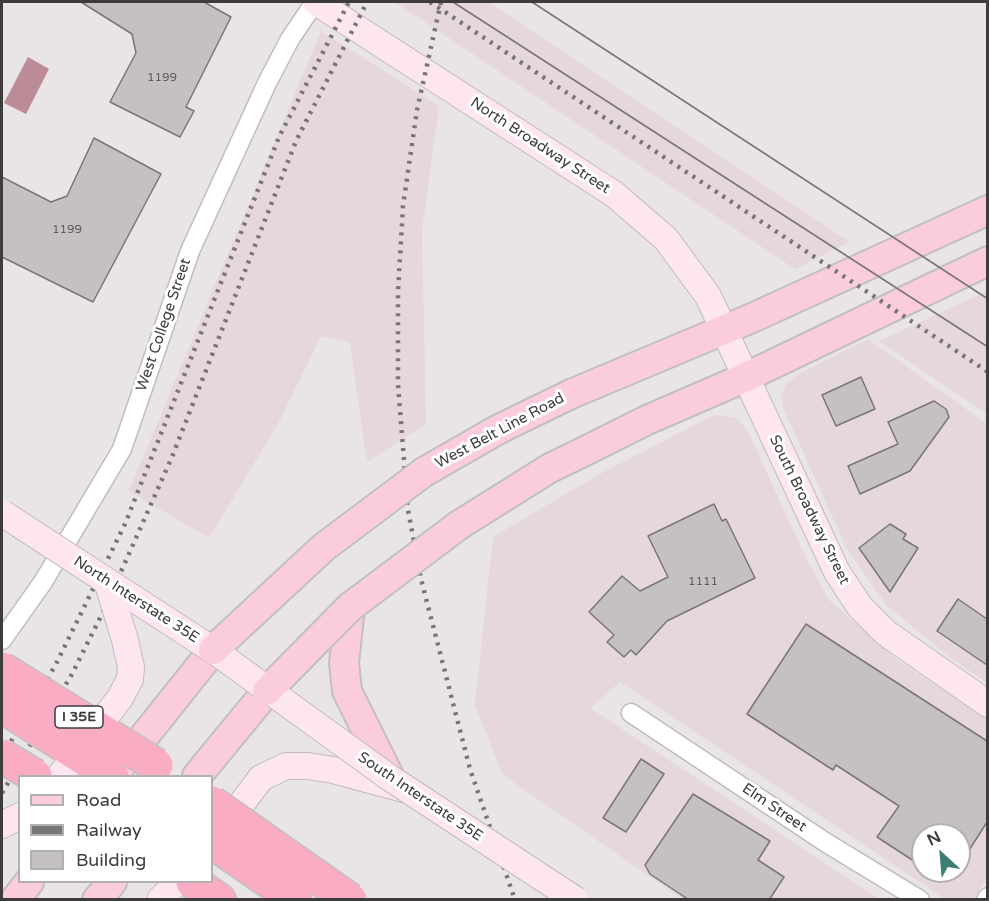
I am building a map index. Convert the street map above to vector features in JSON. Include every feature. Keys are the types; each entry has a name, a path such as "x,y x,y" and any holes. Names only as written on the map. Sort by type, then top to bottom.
{"highway":[{"name":"I 35E","path":"2,669 165,771"},
{"path":"2,706 110,775"},
{"path":"2,756 32,775"},
{"path":"213,804 350,900"},
{"path":"213,843 296,900"},
{"path":"194,883 219,900"}],"main road":[{"name":"North Broadway Street","path":"315,2 614,194 666,239 690,268 708,296 723,330"},
{"name":"West Belt Line Road","path":"115,775 213,650 290,576 361,517 424,472 520,418 723,330 982,212"},
{"path":"199,775 267,691 350,607 459,525 550,468 647,420 744,378 987,261"},
{"name":"South Broadway Street","path":"723,330 837,572 860,607 886,633 987,704"},
{"name":"North Interstate 35E","path":"2,513 213,650 267,691"},
{"path":"62,775 120,698 130,679 131,667 125,640 107,581"},
{"path":"350,607 344,663 347,691 400,785"},
{"name":"South Interstate 35E","path":"267,691 400,785 576,900"},
{"path":"213,841 261,778 286,766 308,766 333,770 400,785"},
{"path":"2,825 18,817"},
{"path":"15,900 28,883"},
{"path":"97,900 111,883"},
{"path":"160,900 176,883"}],"street":[{"name":"West College Street","path":"2,640 43,582 122,449 190,251 267,83 290,39 315,2"},
{"name":"Elm Street","path":"631,713 825,842 920,900"}],"shaded area":[{"path":"395,2 488,2 850,242 795,269"},
{"path":"321,31 439,106 422,231 426,424 367,462 350,343 321,336 279,422 209,538 129,491"},
{"path":"28,57 49,69 26,114 4,103"},
{"path":"987,291 987,414 879,341"},
{"path":"868,339 987,424 987,683 954,660 887,606 847,549 784,410 781,397 786,384 797,375"},
{"path":"714,415 737,418 748,432 806,558 829,600 896,659 987,719 987,878 974,899 945,899 921,883 971,883 971,823 911,823 911,876 620,682 590,708 879,899 682,899 503,775 475,705 493,537 596,476"}],"building":[{"path":"81,2 204,2 231,17 186,107 194,111 180,137 110,102 136,53 132,34"},
{"path":"94,138 161,174 93,302 2,257 2,177 51,202 67,196"},
{"path":"861,377 875,409 836,426 822,395"},
{"path":"934,401 946,409 949,417 910,471 860,494 848,466 898,444 888,422"},
{"path":"714,504 722,521 726,519 755,578 667,621 636,655 631,650 624,657 607,642 614,635 589,612 622,576 640,591 668,577 648,536"},
{"path":"890,524 906,534 903,539 918,548 890,592 859,548"},
{"path":"958,599 987,619 987,665 937,631"},
{"path":"806,624 987,741 987,822 971,847 971,823 911,823 911,859 877,837 899,806 836,765 833,770 747,714"},
{"path":"641,759 664,774 626,832 603,818"},
{"path":"693,794 770,841 758,860 784,877 769,900 689,900 650,874 645,865"}],"tram line":[{"path":"453,2 988,347"},
{"path":"532,2 988,299"}],"railway":[{"path":"2,757 56,664 125,524 279,137 349,2"},
{"path":"2,793 72,674 103,612 172,457 296,141 367,2"},
{"path":"430,2 988,372"},
{"path":"441,2 417,110 403,206 398,292 398,385 408,510 421,579 470,769 515,900"}]}
